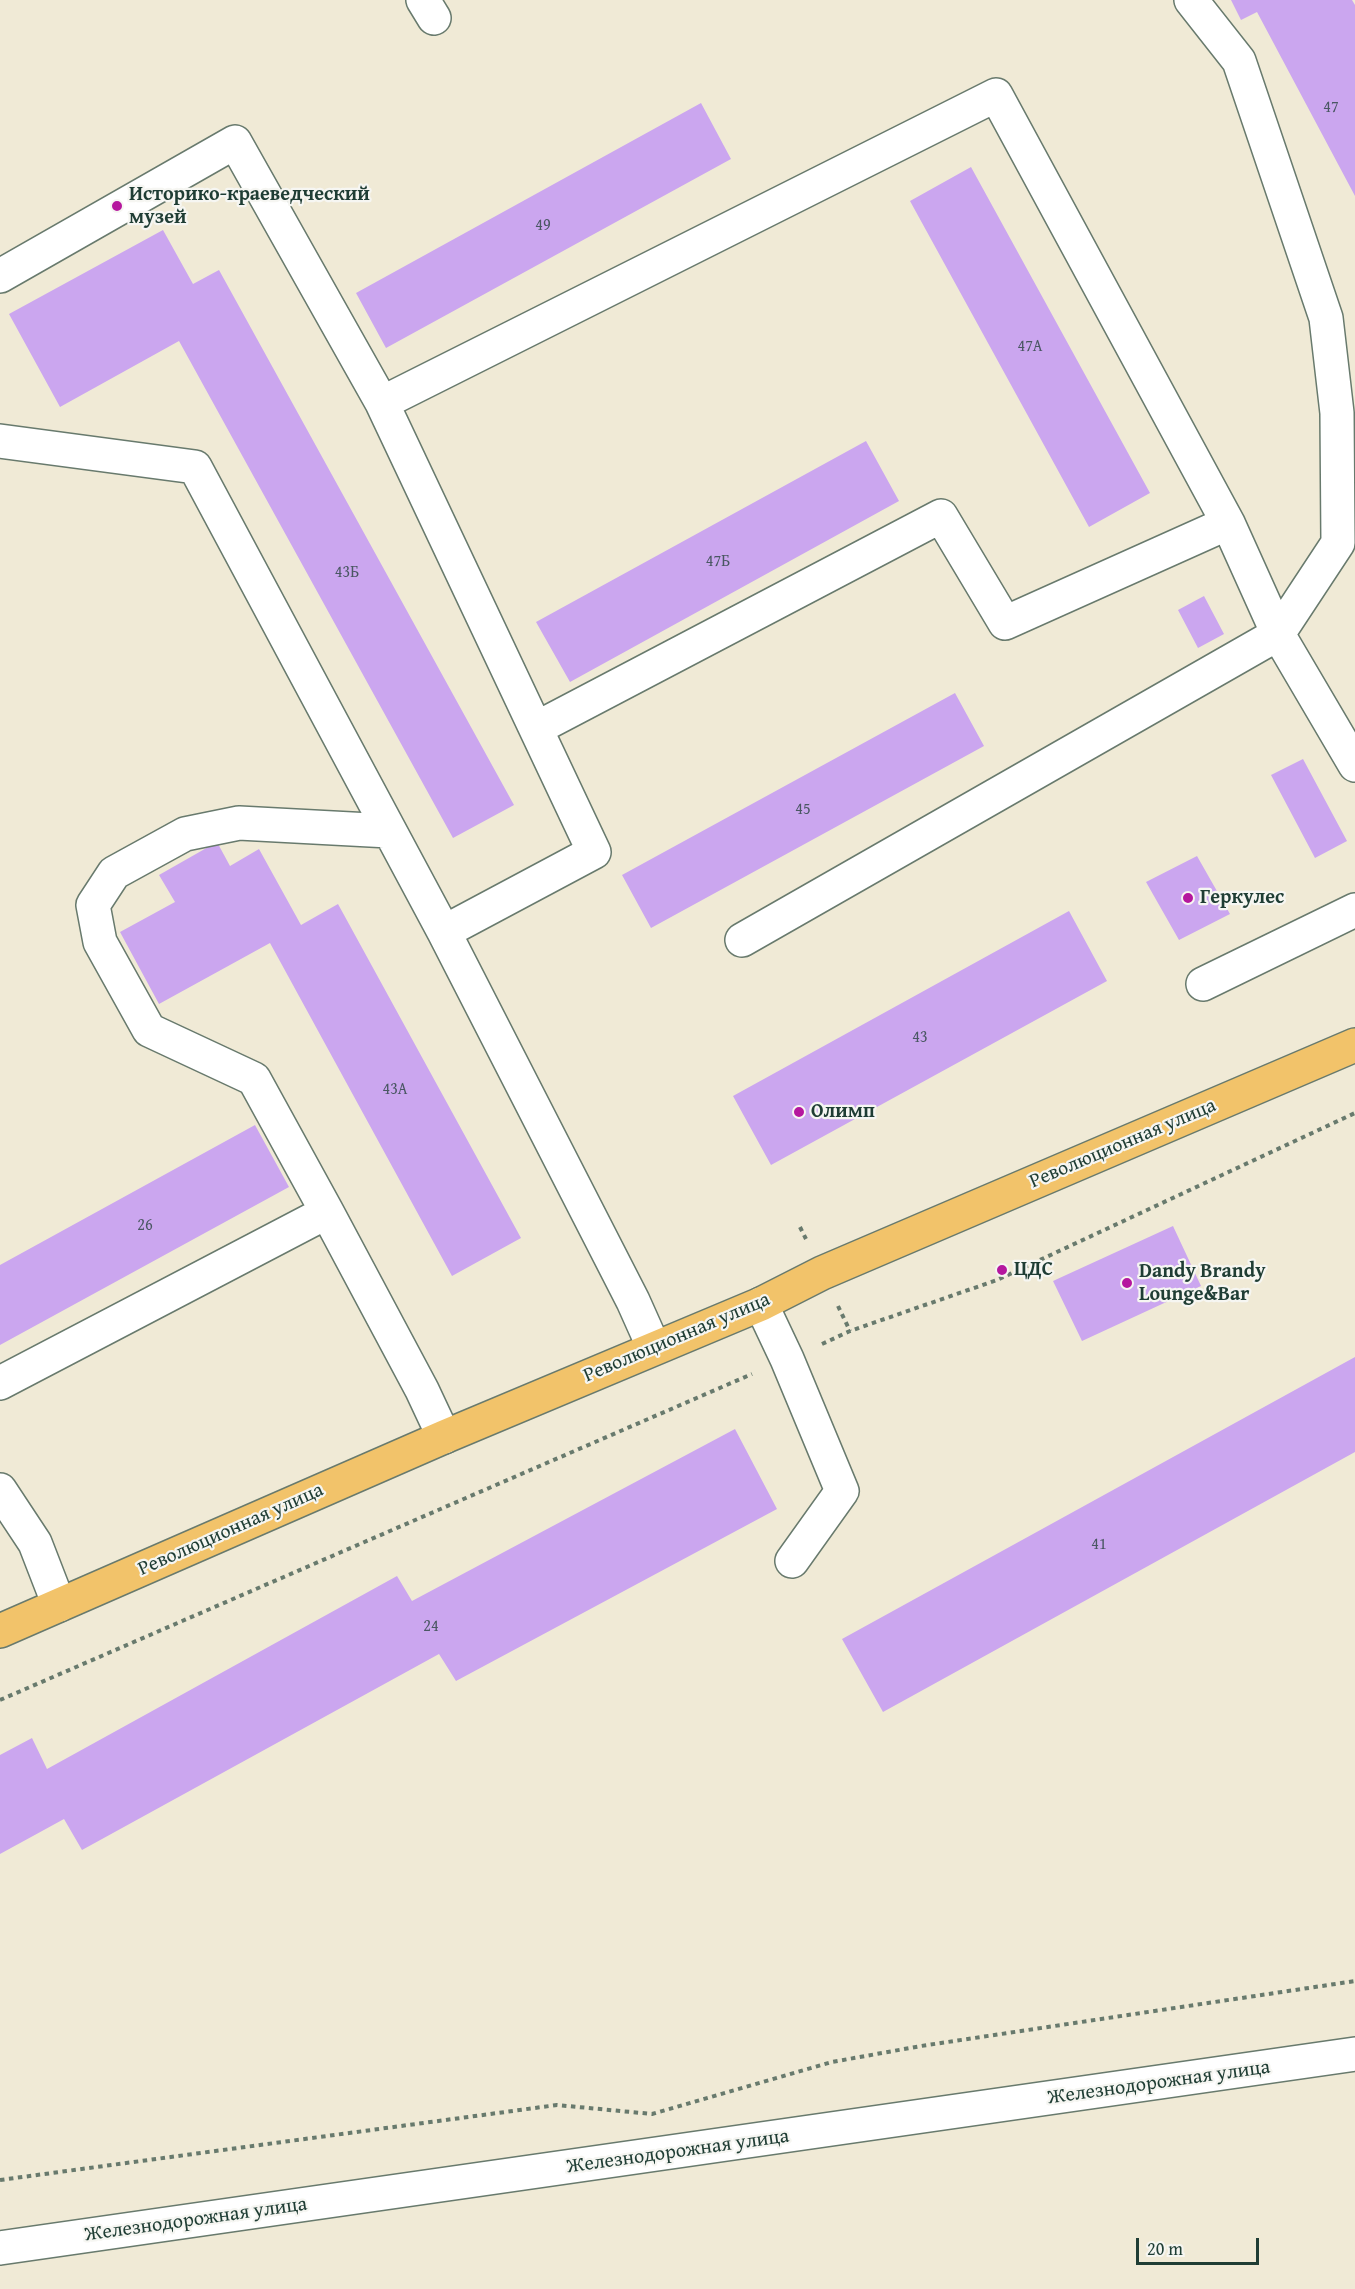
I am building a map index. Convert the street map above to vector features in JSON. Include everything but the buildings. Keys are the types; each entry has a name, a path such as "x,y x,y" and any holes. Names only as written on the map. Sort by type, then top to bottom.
{"main road":[{"name":"Революционная улица","path":"0,1630 444,1437 760,1304 822,1273 1355,1045"}],"street":[{"path":"742,940 1278,634 1338,543 1337,413 1326,318 1239,60 1191,0"},
{"path":"382,403 996,95 1228,523 1278,634 1355,765"},
{"path":"0,276 235,142 382,403 594,852 444,932"},
{"path":"0,441 195,467 444,932 633,1300 654,1348"},
{"path":"537,728 941,516 1005,623 1228,523"},
{"path":"389,831 240,823 184,834 114,873 93,905 100,942 149,1030 254,1079 422,1390 444,1437"},
{"path":"1203,984 1355,910"},
{"path":"0,1383 327,1212"},
{"path":"760,1304 787,1359 842,1491 792,1561"},
{"path":"0,1490 35,1543 59,1605"},
{"name":"Железнодорожная улица","path":"0,2248 1355,2054"}],"path":[{"path":"0,1700 850,1331 997,1280 1355,1113"},
{"path":"0,2180 557,2105 652,2114 832,2062 921,2046 1355,1981"}],"place":[{"name":"Историко-краеведческий музей","path":"117,206"},
{"name":"Геркулес","path":"1188,898"},
{"name":"Олимп","path":"799,1112"},
{"name":"ЦДС","path":"1002,1270"},
{"name":"Dandy Brandy Lounge&Bar","path":"1127,1283"}]}
